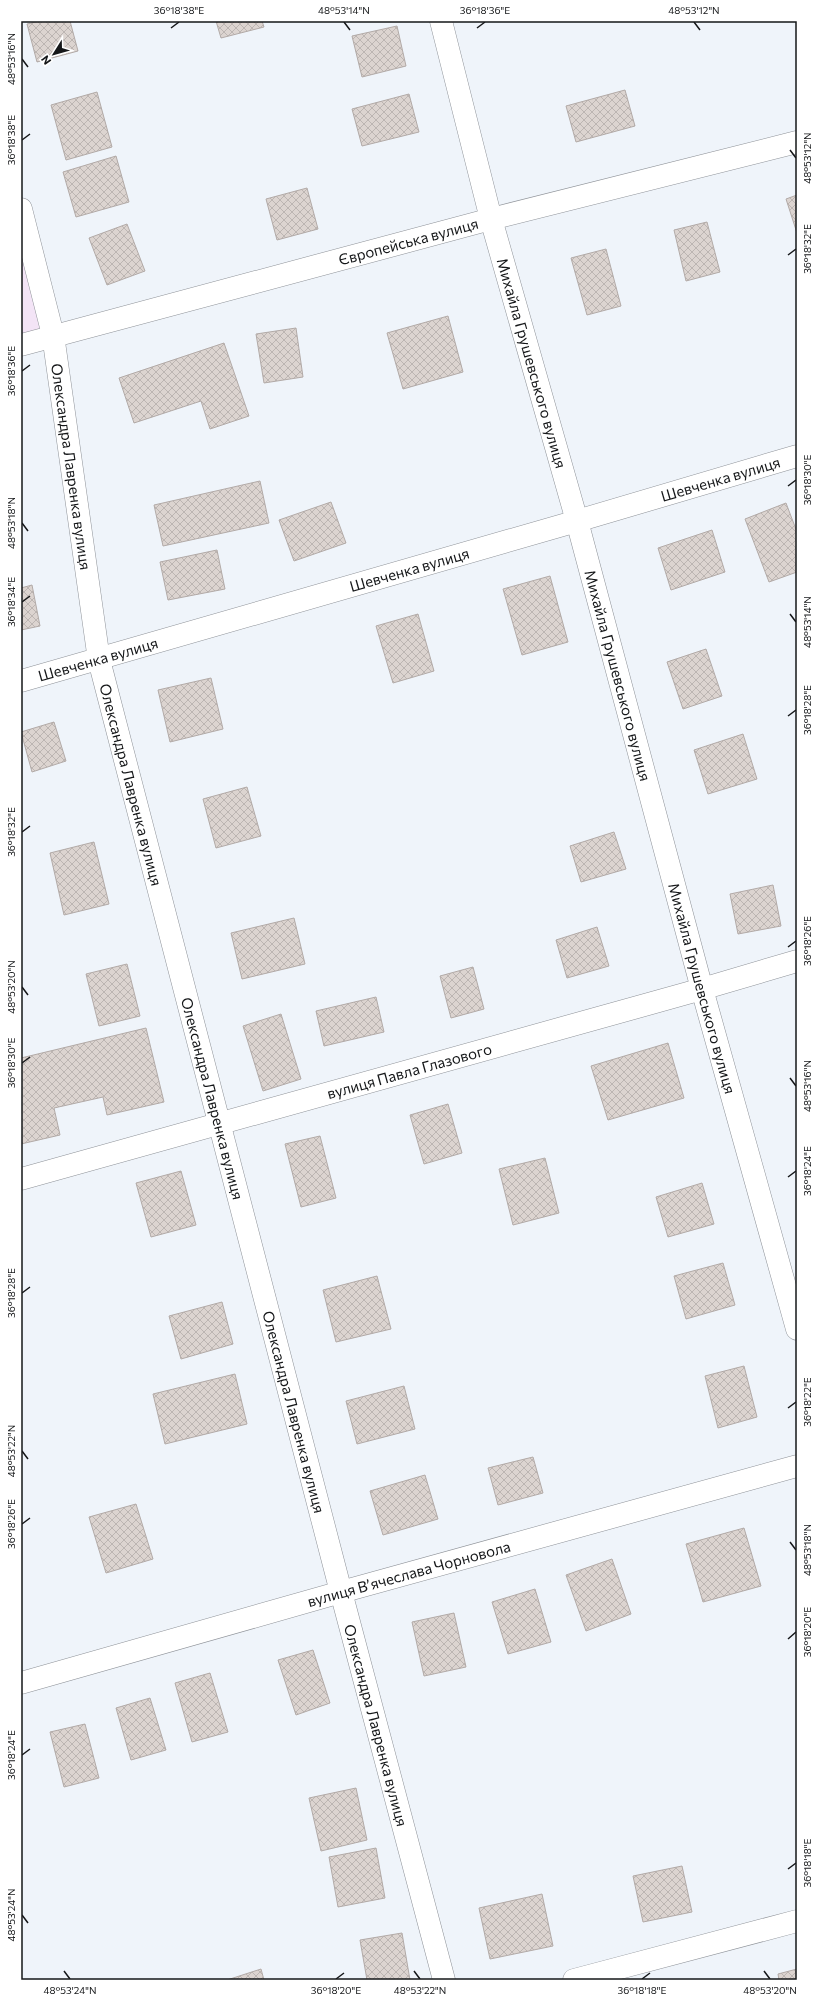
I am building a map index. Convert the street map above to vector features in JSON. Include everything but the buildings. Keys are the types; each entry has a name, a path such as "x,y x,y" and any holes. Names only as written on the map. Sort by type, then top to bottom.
{"street":[{"name":"Михайла Грушевського вулиця","path":"441,21 491,219 577,521 702,989 797,1329"},
{"name":"Європейська вулиця","path":"21,345 53,335 491,219 797,142"},
{"name":"Олександра Лавренка вулиця","path":"21,209 53,335 99,660 341,1592 444,1980"},
{"name":"Шевченка вулиця","path":"21,681 99,660 797,456"},
{"name":"вулиця Павла Глазового","path":"21,1179 702,989 797,960"},
{"name":"вулиця В’ячеслава Чорновола","path":"21,1683 341,1592 797,1466"},
{"path":"574,1980 797,1921"}],"shaded area":[{"path":"21,248 44,328 21,334"}]}
